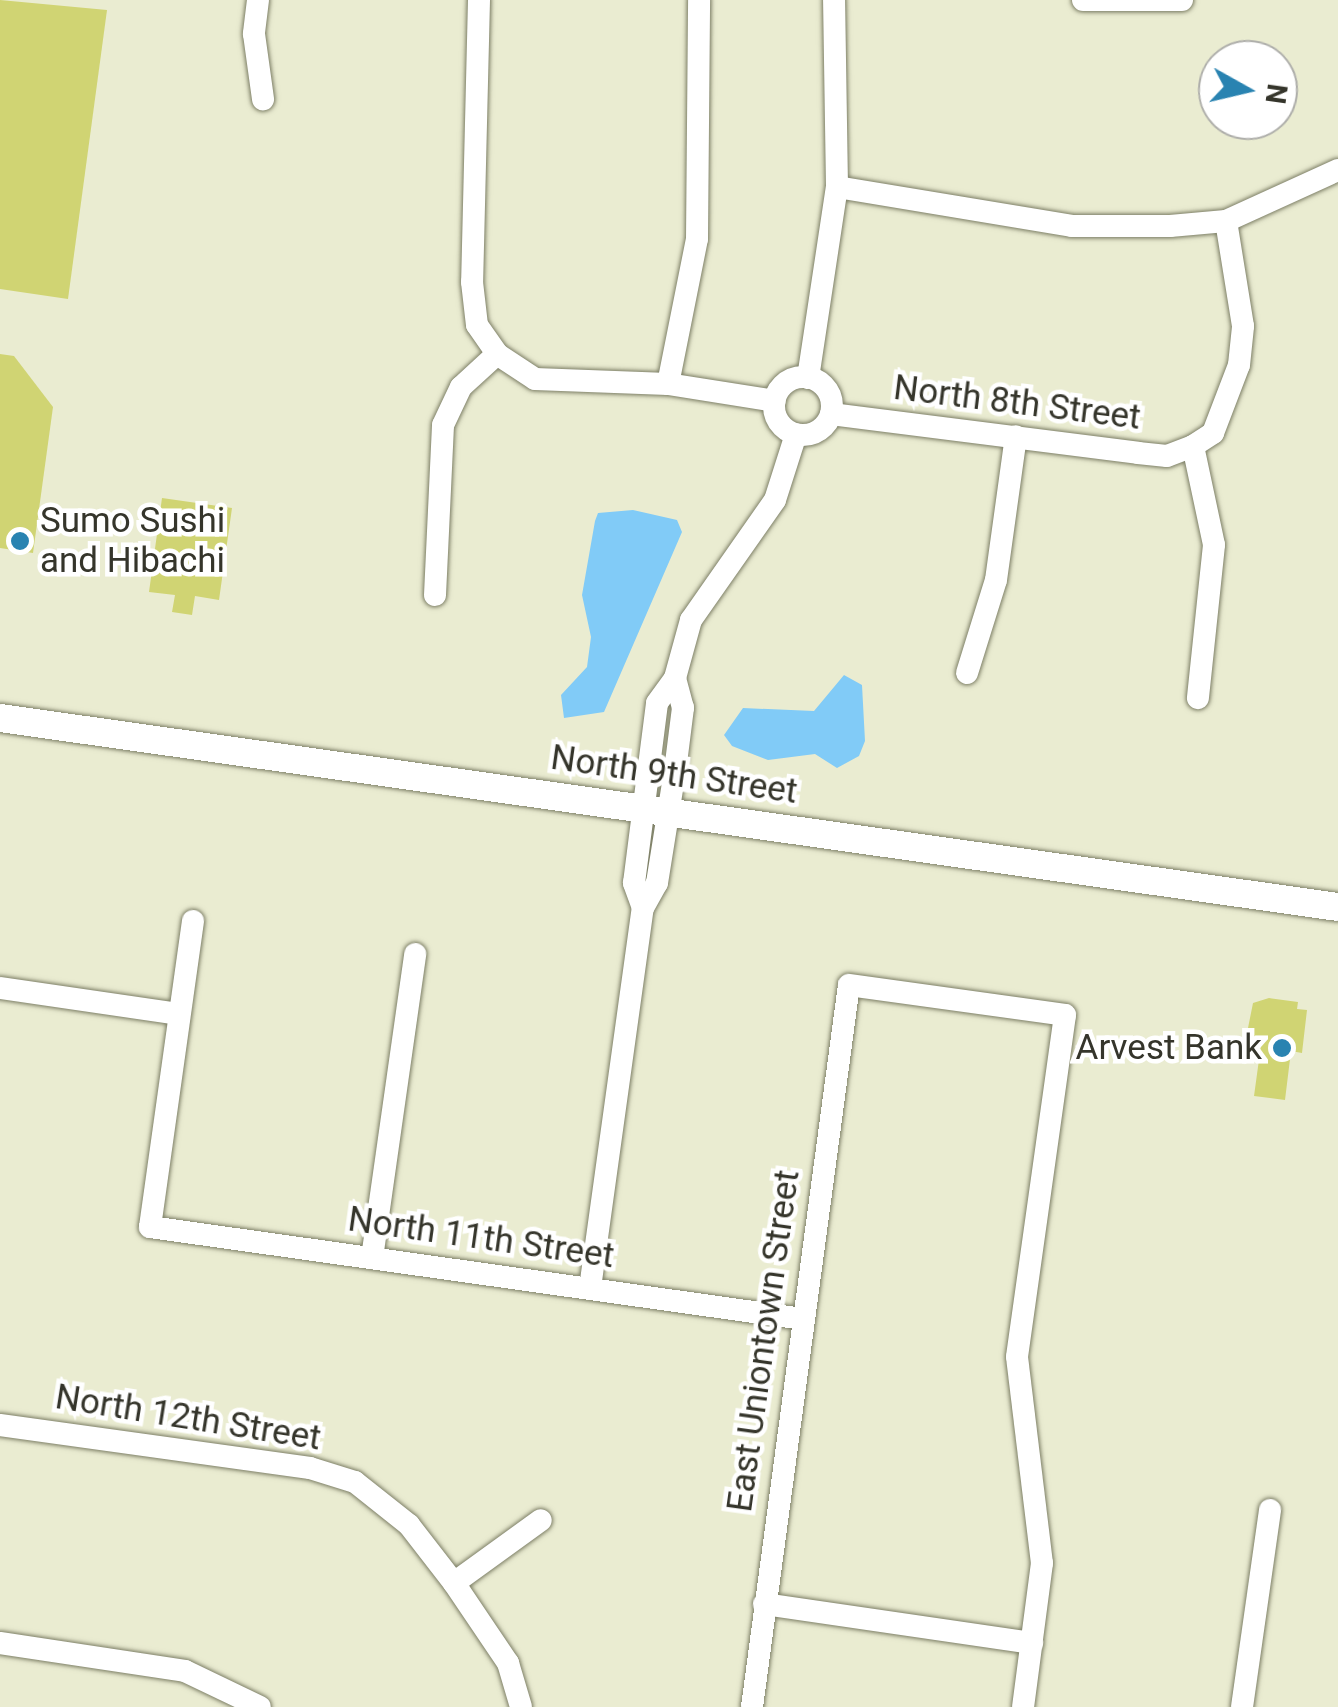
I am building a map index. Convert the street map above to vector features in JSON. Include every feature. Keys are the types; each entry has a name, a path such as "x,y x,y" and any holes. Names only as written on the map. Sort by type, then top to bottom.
{"main road":[{"name":"North 9th Street","path":"0,718 1338,907"}],"street":[{"path":"258,0 254,34 263,99"},
{"path":"479,0 472,282 477,324 497,354 535,379 668,384 775,401"},
{"path":"668,384 697,240 699,0"},
{"path":"808,378 837,187 834,0"},
{"path":"1083,0 1182,0"},
{"path":"837,187 1072,226 1226,220 1338,170"},
{"path":"1198,698 1214,546 1193,446 1214,432 1239,365 1243,326 1226,220"},
{"path":"435,596 443,425 462,387 497,354"},
{"path":"808,378 827,391 831,414 816,432 796,434 779,422 775,401 787,382 808,378"},
{"name":"North 8th Street","path":"831,414 1168,456 1193,446"},
{"path":"590,1288 643,908 657,883 655,810 683,708 675,678 691,620 774,500 796,434"},
{"path":"967,674 996,580 1016,436"},
{"path":"0,988 179,1014 193,921"},
{"path":"372,1258 414,954"},
{"name":"East Uniontown Street","path":"752,1707 849,985 1065,1015 1017,1357 1042,1563 1032,1643"},
{"name":"North 11th Street","path":"179,1014 150,1227 802,1320"},
{"name":"North 12th Street","path":"0,1425 310,1468 355,1482 410,1524 454,1582 508,1663 521,1707"},
{"path":"1242,1707 1270,1510"},
{"path":"454,1582 541,1520"},
{"path":"764,1604 1032,1643 1022,1707"},
{"path":"0,1643 186,1671 260,1707"}],"water":[{"path":"633,510 677,520 682,532 604,712 564,718 561,695 587,667 591,637 582,595 595,521 598,513"},
{"path":"844,675 862,685 865,741 859,756 837,768 815,754 768,760 732,746 724,735 743,708 814,711"}],"building":[{"path":"0,0 107,10 68,299 0,289"},
{"path":"0,354 14,356 53,407 33,553 0,548"},
{"path":"162,498 232,508 219,600 195,596 192,615 172,612 175,595 149,592"},
{"name":"Arvest Bank","path":"1269,998 1298,1002 1297,1009 1307,1010 1302,1053 1291,1051 1285,1100 1254,1096 1261,1045 1245,1043 1253,1003"}],"place":[{"name":"Sumo Sushi and Hibachi","path":"20,541"},
{"name":"Arvest Bank","path":"1282,1048"}]}
